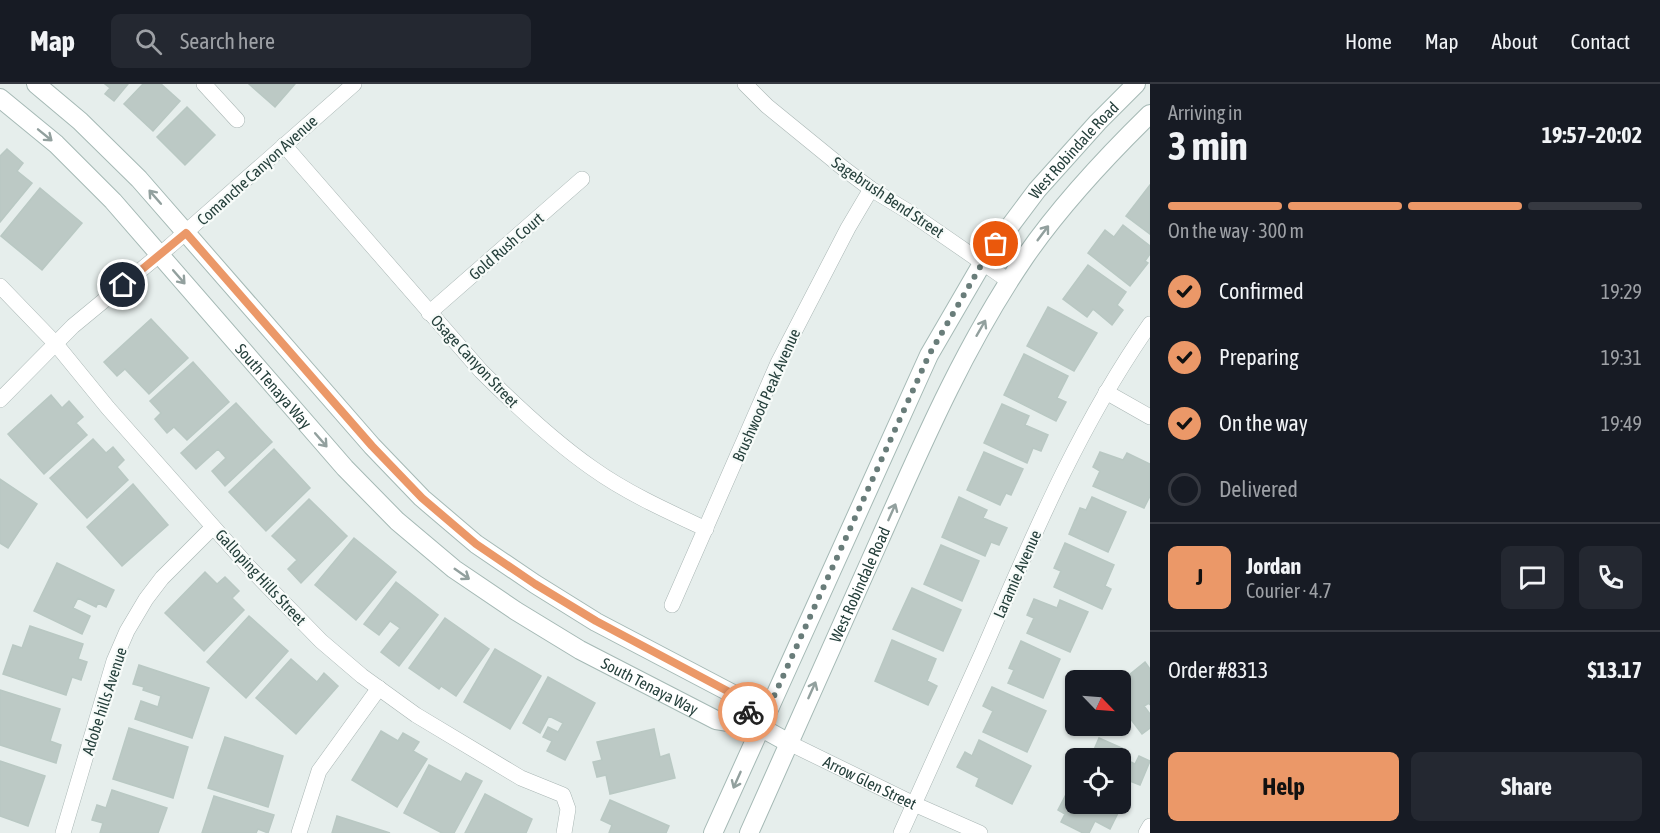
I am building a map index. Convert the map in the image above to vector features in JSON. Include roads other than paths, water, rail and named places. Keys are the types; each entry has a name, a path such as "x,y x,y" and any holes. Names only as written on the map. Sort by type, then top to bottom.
{"street":[{"name":"South Tenaya Way","path":"36,84 88,129 139,179 372,446 422,498 476,544 535,584 596,621 733,694 760,727"},
{"path":"204,84 237,120"},
{"name":"Comanche Canyon Avenue","path":"0,400 73,326 186,233 354,84"},
{"name":"Sagebrush Bend Street","path":"745,84 767,106 871,189 909,212 1009,281"},
{"name":"West Robindale Road","path":"713,833 929,355 983,262 1036,190 1136,84"},
{"name":"South Tenaya Way","path":"0,98 56,144 113,201 345,468 397,521 454,569 516,611 580,650 716,720 760,727"},
{"name":"West Robindale Road","path":"749,833 954,377 981,327 1009,281 1056,216 1079,188 1150,114"},
{"name":"Osage Canyon Street","path":"284,145 429,314 514,404 592,468 657,506 706,529"},
{"name":"Gold Rush Court","path":"429,314 582,179"},
{"name":"Brushwood Peak Avenue","path":"672,605 778,363 871,189"},
{"name":"Galloping Hills Street","path":"0,286 55,343 108,408 213,527 282,603 321,641 426,721 520,778 563,795 568,809 564,833"},
{"name":"Laramie Avenue","path":"901,833 1030,544 1082,434 1150,324"},
{"path":"1106,392 1150,417"},
{"name":"Adobe hills Avenue","path":"63,833 114,661 127,632 146,599 162,578 213,527"},
{"path":"299,833 319,771 380,688"},
{"name":"Arrow Glen Street","path":"760,727 914,804 980,833"},
{"path":"1146,833 1150,826"}]}
